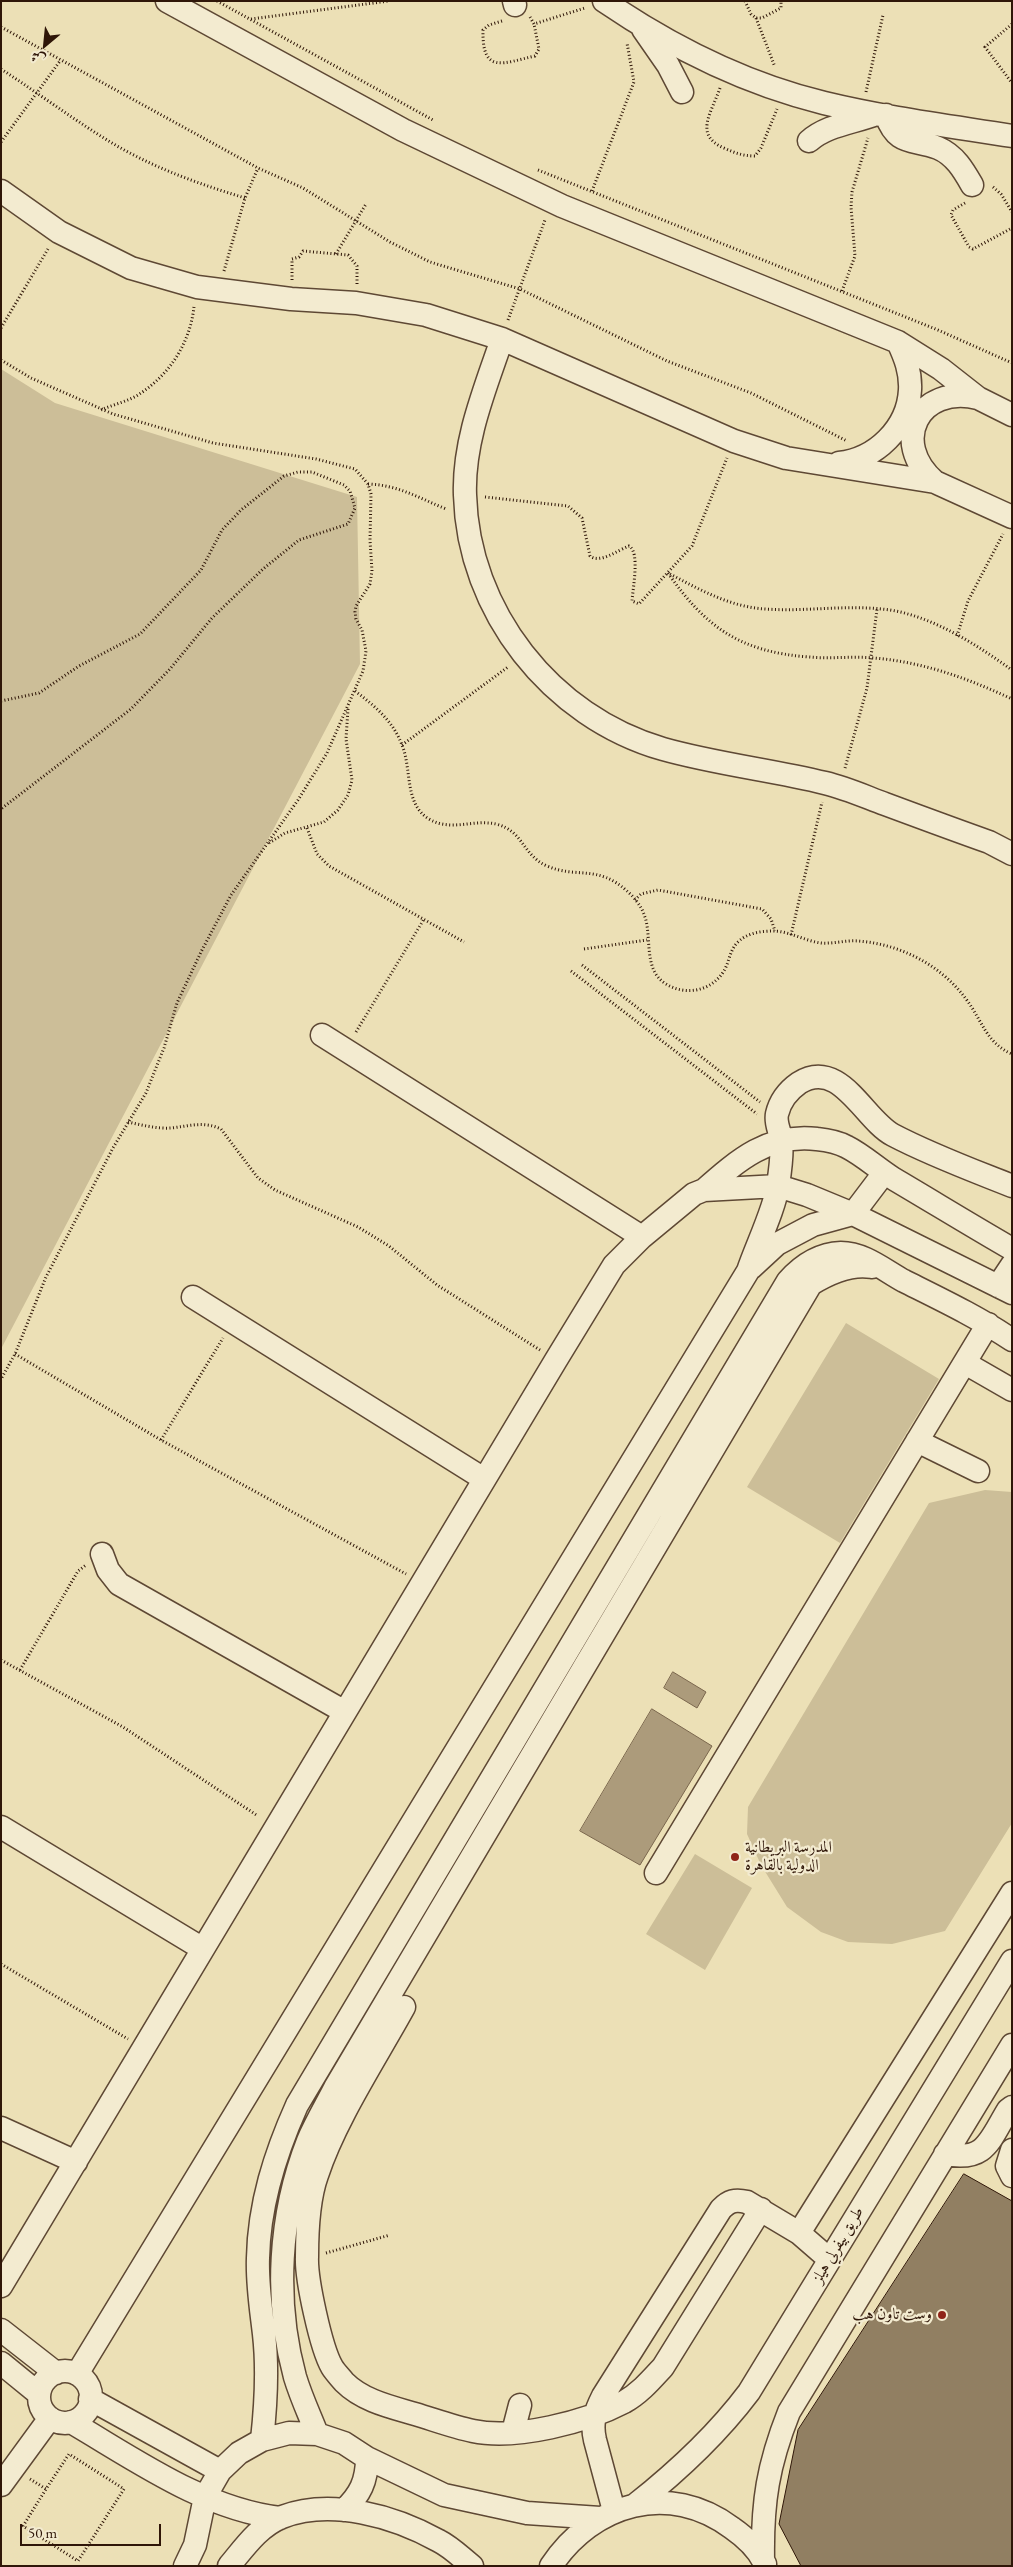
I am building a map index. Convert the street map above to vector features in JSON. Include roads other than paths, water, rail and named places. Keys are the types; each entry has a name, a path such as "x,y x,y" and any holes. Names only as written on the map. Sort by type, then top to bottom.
{"street":[{"path":"167,1 403,130 552,201 898,342 941,369 978,398 1012,415"},
{"path":"610,5 640,24 727,70 785,92 874,113 1012,136"},
{"path":"640,24 650,36 682,92"},
{"path":"809,141 828,128 858,121 874,113"},
{"path":"874,113 901,139 940,149 960,164 976,193"},
{"path":"1,191 59,232 131,268 197,287 356,303 426,315 502,338 734,441 786,458 935,482"},
{"path":"502,338 470,438 465,495 472,551 491,605 523,656 561,696 608,728 662,749 833,785 989,842 1012,854"},
{"path":"898,342 908,365 913,455 921,470 935,482 1010,522"},
{"path":"827,464 850,462 872,453 911,417 943,397 960,394 978,398"},
{"path":"322,1035 642,1237"},
{"path":"280,2518 242,2511 205,2497 60,2420 41,2407 39,2394 44,2381 66,2374 748,1271 778,1186 779,1128 783,1100 793,1087 806,1079 824,1079 840,1084 854,1096 864,1110 891,1134 1012,1186"},
{"path":"704,1190 739,1159 757,1148 779,1128"},
{"path":"779,1128 802,1137 846,1146 884,1172 1012,1249"},
{"path":"748,1271 777,1244 813,1225 853,1214 884,1172"},
{"path":"1,2286 614,1265 642,1237 694,1194 704,1190 778,1186 807,1195 853,1214 1005,1289 1012,1265"},
{"path":"317,2434 296,2378 284,2318 282,2258 290,2198 308,2140 336,2086 804,1277 811,1260 832,1263 856,1256 870,1261 988,1324 1012,1340"},
{"path":"262,2440 266,2369 259,2298 258,2258 261,2219 274,2160 297,2105 788,1281 804,1277"},
{"path":"193,1297 484,1479"},
{"path":"656,1873 988,1324"},
{"path":"965,1363 1012,1390"},
{"path":"917,1441 978,1471"},
{"path":"104,1558 108,1570 119,1584 345,1712"},
{"path":"1,1827 203,1949"},
{"path":"799,2233 1012,1893"},
{"name":"طريق بيفرلي هيلز","path":"551,2566 564,2546 586,2526 616,2512 697,2453 725,2424 749,2392 1012,1961"},
{"path":"404,2007 336,2129 316,2175 309,2220 308,2270 320,2332 332,2366 345,2383 363,2397 475,2431 513,2432 547,2427 594,2415 624,2402 645,2387 663,2367 761,2209"},
{"path":"765,2563 762,2521 766,2484 775,2447 789,2412 945,2154 1011,2049"},
{"path":"945,2154 963,2158 983,2150 1008,2110 1012,2107"},
{"path":"1,2128 76,2162"},
{"path":"1012,2150 1007,2166 1012,2176"},
{"path":"616,2512 592,2429 594,2415 603,2396 721,2209 727,2203 737,2200 761,2209 799,2233 829,2259"},
{"path":"283,2284 308,2270"},
{"path":"1,2330 66,2374 87,2385 90,2399 85,2414 60,2420 7,2476"},
{"path":"1,2363 39,2394"},
{"path":"90,2399 220,2471"},
{"path":"513,2432 520,2406"},
{"path":"185,2566 195,2545 205,2497 220,2471 239,2453 262,2440 289,2433 317,2434 344,2443 367,2458 444,2494 527,2513 616,2512 664,2503 693,2508 721,2520 744,2537 765,2563"},
{"path":"142,2463 159,2437"},
{"path":"344,2510 355,2500 362,2488 367,2473 367,2458"},
{"path":"229,2566 257,2534 280,2518 311,2509 344,2510 394,2520 440,2541 472,2566"}],"place":[{"name":"المدرسة البريطانية الدولية بالقاهرة","path":"735,1857"},
{"name":"وست تاون هب","path":"942,2315"}]}
